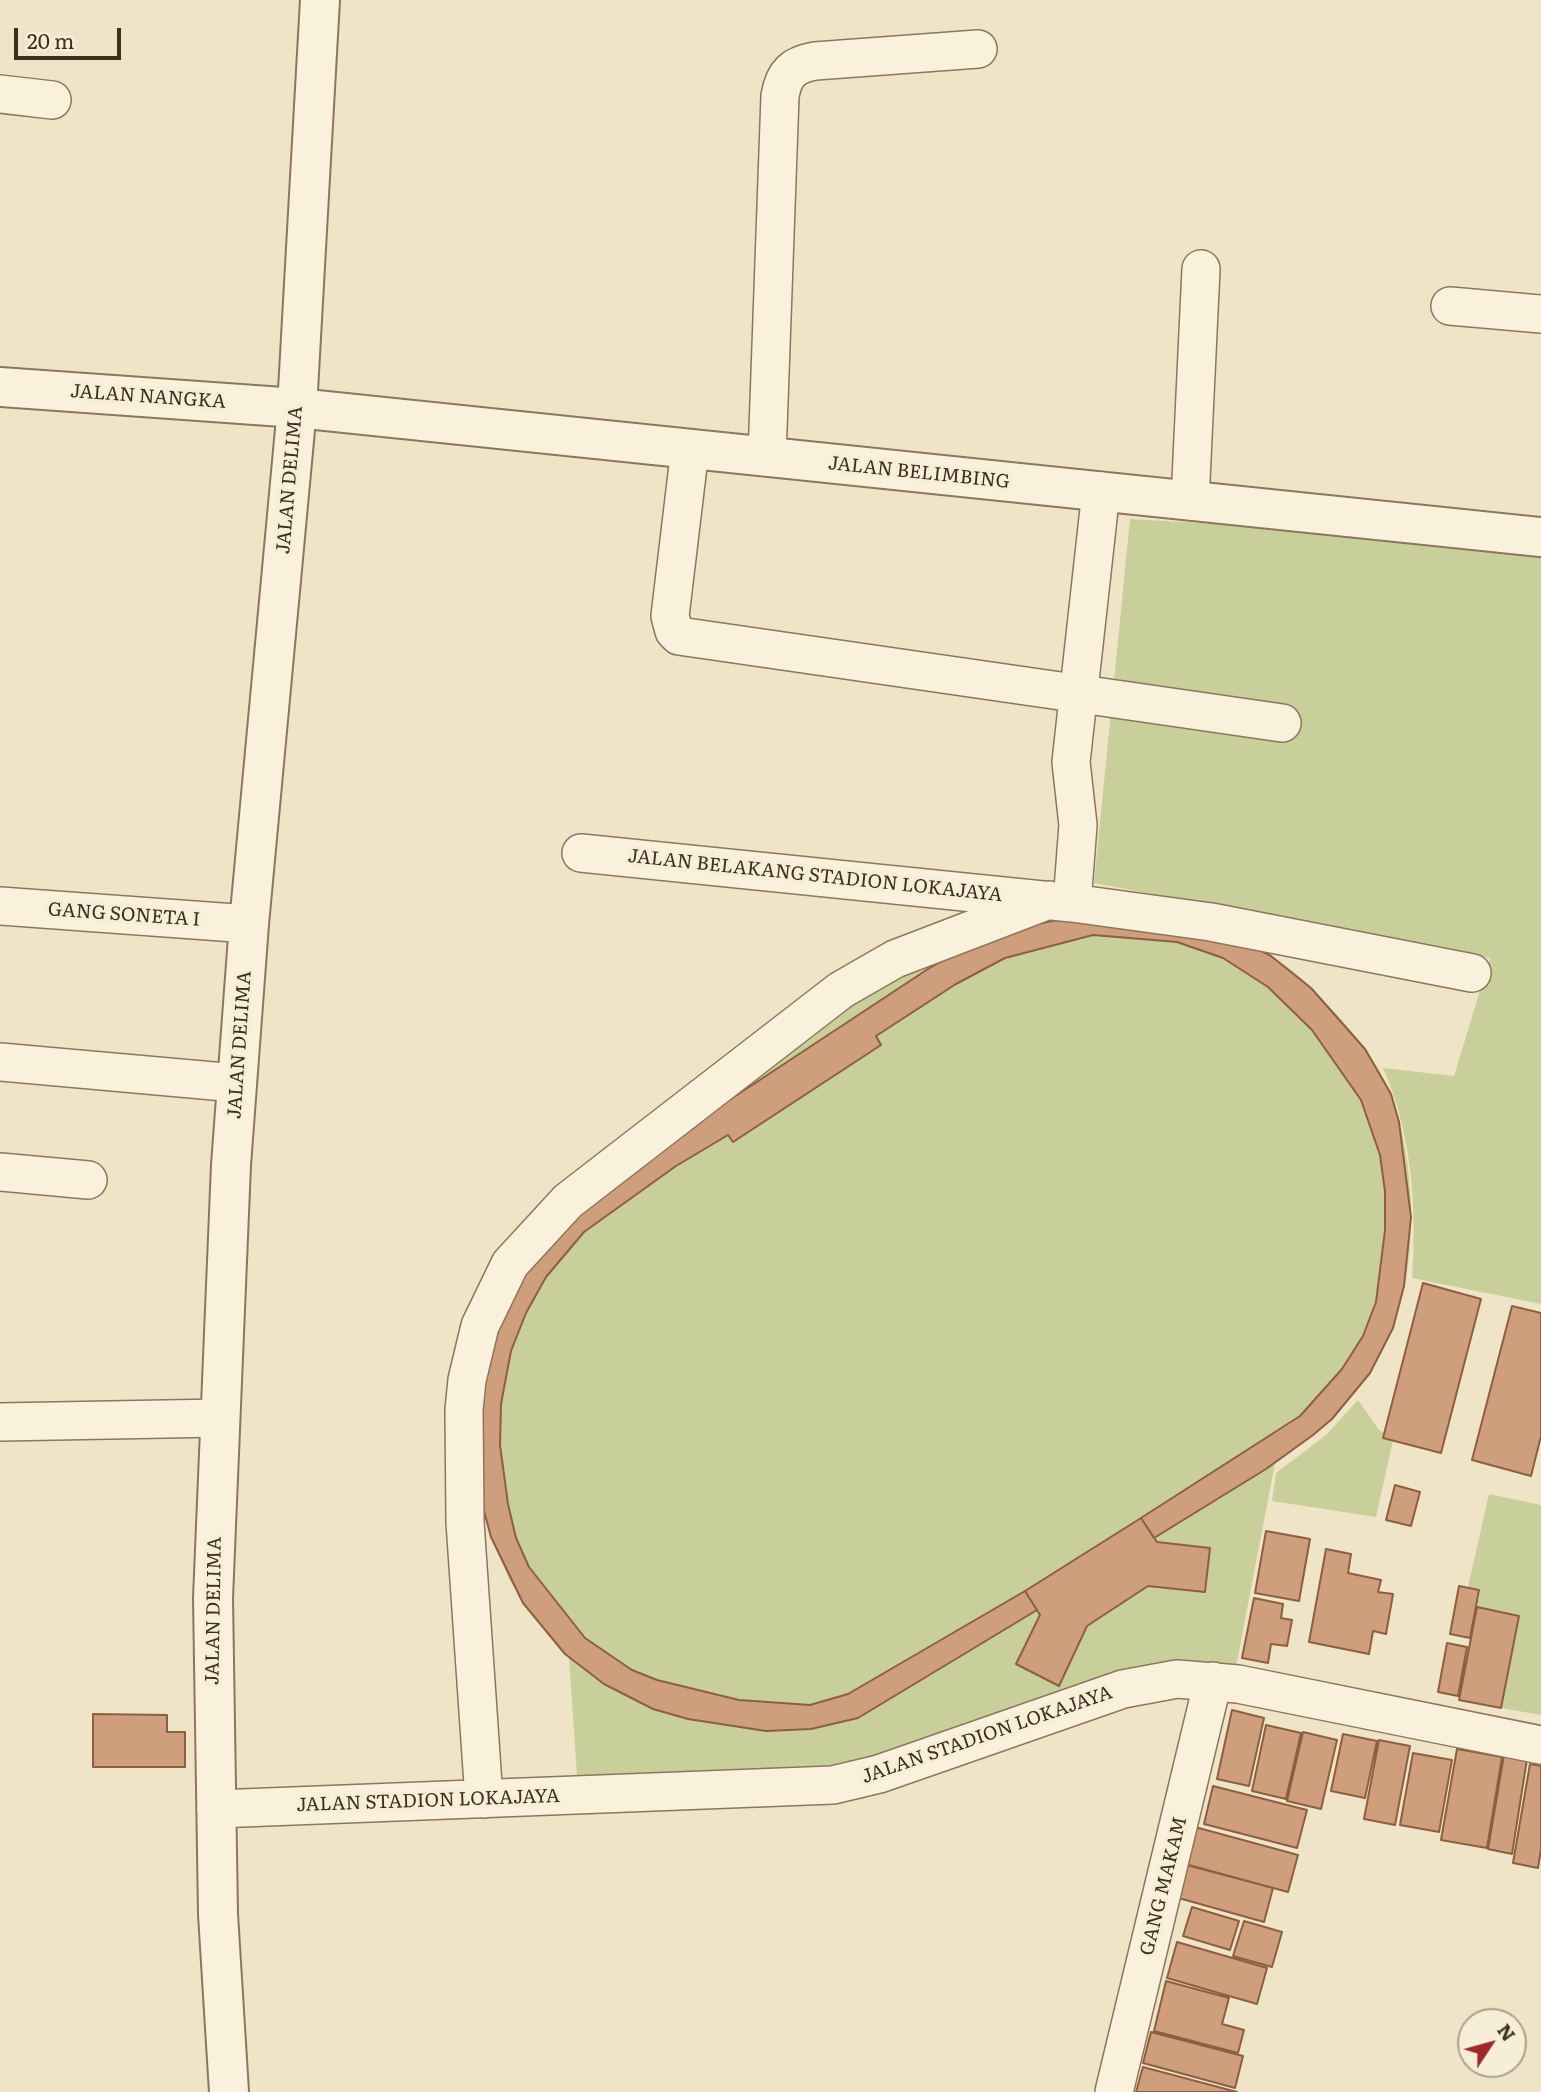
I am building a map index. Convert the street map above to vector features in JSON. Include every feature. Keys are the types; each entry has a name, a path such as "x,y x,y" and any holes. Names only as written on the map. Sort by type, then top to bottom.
{"street":[{"name":"JALAN DELIMA","path":"229,2092 218,1914 213,1598 220,1418 236,1083 297,408 320,0"},
{"path":"767,457 780,96 785,76 795,66 815,61 978,48"},
{"path":"0,94 52,100"},
{"path":"1190,501 1201,268"},
{"path":"1450,306 1541,314"},
{"name":"JALAN NANGKA","path":"0,387 297,408"},
{"name":"JALAN BELIMBING","path":"297,408 1541,537"},
{"path":"690,449 670,615 674,631 679,636 1282,723"},
{"path":"1061,901 1078,825 1071,762 1101,491"},
{"name":"JALAN BELAKANG STADION LOKAJAYA","path":"581,853 1061,901 1211,922 1472,973"},
{"name":"JALAN BELAKANG STADION LOKAJAYA","path":"484,1800 465,1522 464,1410 467,1380 480,1326 510,1264 568,1201 841,990 895,960 1061,901"},
{"name":"GANG SONETA I","path":"0,906 249,924"},
{"path":"0,1062 236,1083"},
{"path":"0,1172 88,1180"},
{"path":"0,1422 220,1418"},
{"name":"JALAN STADION LOKAJAYA","path":"216,1809 833,1784 898,1767 1123,1689 1160,1681 1213,1681 1541,1745"},
{"name":"GANG MAKAM","path":"1114,2092 1213,1681"}],"green space":[{"path":"1130,519 1326,530 1541,549 1541,1304 1412,1278 1414,1225 1410,1171 1400,1119 1383,1068 1454,1076 1490,958 1094,883"},
{"path":"1032,910 1247,950 1278,961 1312,989 1362,1045 1379,1069 1399,1121 1406,1150 1411,1212 1407,1275 1401,1304 1382,1351 1358,1388 1328,1420 1275,1463 1235,1672 907,1750 811,1769 737,1775 577,1776 569,1657 523,1603 508,1577 491,1537 478,1489 495,1313 810,1019"},
{"path":"1358,1400 1380,1431 1394,1436 1376,1517 1272,1501 1276,1473 1326,1435"},
{"path":"1489,1494 1541,1505 1541,1715 1501,1708 1518,1616 1477,1607 1480,1590 1468,1587"}],"building":[{"path":"1068,918 1241,940 1271,956 1311,988 1365,1049 1391,1094 1399,1122 1411,1217 1404,1286 1393,1328 1370,1373 1332,1419 1313,1435 1266,1469 1154,1538 1141,1518 1300,1416 1342,1369 1363,1336 1376,1302 1385,1230 1385,1191 1380,1155 1361,1100 1312,1030 1268,987 1223,958 1177,942 1093,935 1005,958 956,984 876,1036 881,1045 733,1142 728,1135 676,1166 584,1232 546,1277 526,1313 511,1351 501,1404 500,1445 508,1504 516,1538 529,1567 585,1638 632,1670 657,1680 739,1700 810,1705 848,1694 1025,1591 1037,1610 858,1718 811,1729 766,1731 688,1719 653,1709 604,1684 565,1654 523,1603 491,1537 478,1489 480,1350 541,1237 640,1159 931,967 959,952 1027,926"},
{"path":"1423,1283 1481,1299 1441,1453 1383,1438"},
{"path":"1512,1306 1541,1313 1541,1436 1531,1476 1472,1460"},
{"path":"1395,1485 1420,1492 1411,1526 1386,1520"},
{"path":"1141,1518 1157,1542 1210,1548 1205,1592 1148,1586 1087,1626 1059,1686 1016,1664 1040,1615 1025,1591"},
{"path":"1266,1531 1310,1539 1299,1601 1255,1593"},
{"path":"1326,1549 1351,1554 1348,1573 1381,1580 1378,1592 1393,1594 1386,1634 1373,1631 1369,1654 1309,1642"},
{"path":"1459,1586 1479,1590 1470,1638 1450,1634"},
{"path":"1254,1598 1283,1604 1281,1618 1292,1620 1287,1646 1271,1644 1268,1663 1242,1658"},
{"path":"1477,1607 1519,1616 1501,1708 1459,1700"},
{"path":"1447,1643 1467,1647 1458,1696 1438,1692"},
{"path":"1232,1710 1264,1718 1249,1786 1217,1779"},
{"path":"93,1714 167,1715 167,1732 185,1732 185,1767 93,1767"},
{"path":"1266,1725 1301,1733 1286,1799 1252,1791"},
{"path":"1303,1732 1337,1740 1321,1809 1287,1801"},
{"path":"1343,1734 1377,1741 1365,1798 1331,1791"},
{"path":"1379,1740 1410,1746 1395,1825 1364,1819"},
{"path":"1457,1749 1502,1757 1487,1848 1441,1840"},
{"path":"1413,1753 1452,1760 1439,1832 1400,1825"},
{"path":"1504,1755 1527,1759 1512,1854 1488,1849"},
{"path":"1530,1764 1541,1766 1541,1849 1538,1868 1513,1863"},
{"path":"1213,1786 1307,1810 1297,1848 1204,1824"},
{"path":"1184,1824 1298,1855 1288,1892 1174,1861"},
{"path":"1183,1864 1273,1888 1264,1922 1175,1897"},
{"path":"1192,1907 1239,1921 1230,1950 1183,1936"},
{"path":"1244,1921 1282,1932 1272,1967 1233,1956"},
{"path":"1177,1942 1267,1968 1257,2004 1167,1978"},
{"path":"1166,1981 1229,1998 1222,2024 1244,2030 1238,2053 1154,2031"},
{"path":"1151,2032 1243,2056 1235,2088 1143,2063"},
{"path":"1143,2067 1237,2092 1136,2092"}]}
